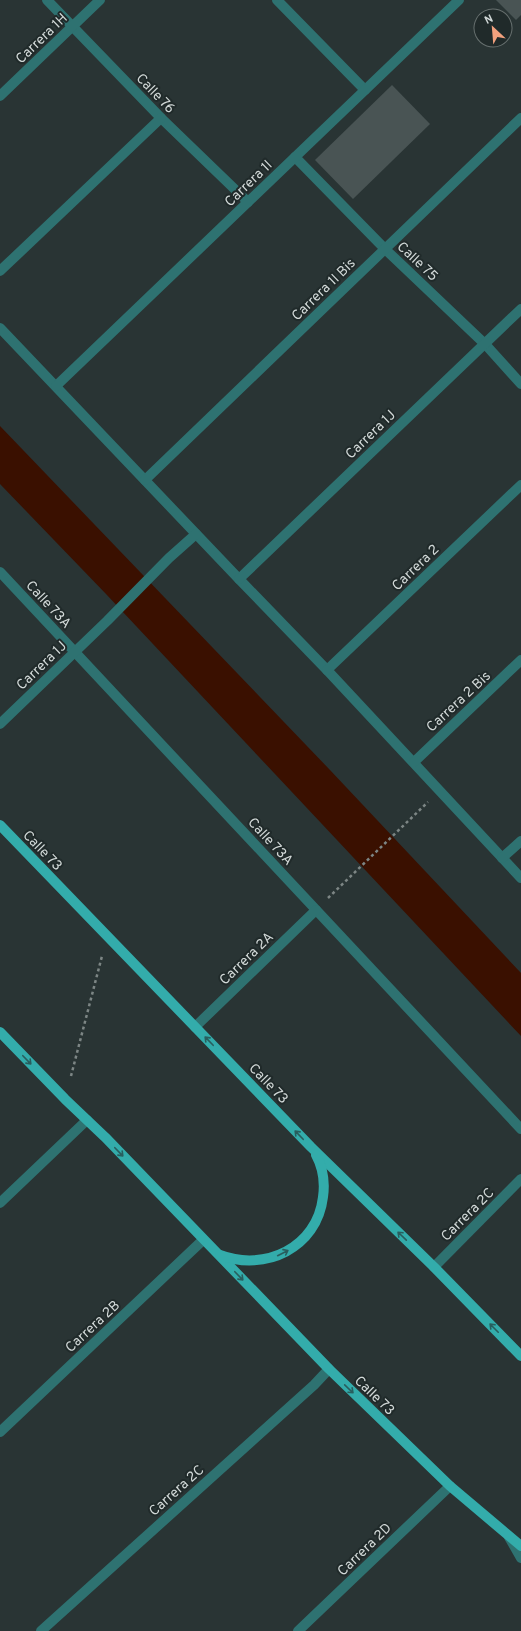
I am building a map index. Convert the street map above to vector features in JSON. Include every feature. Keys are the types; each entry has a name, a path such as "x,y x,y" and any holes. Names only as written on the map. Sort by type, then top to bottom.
{"main road":[{"name":"Calle 73","path":"0,825 311,1147 434,1267 521,1356"},
{"name":"Calle 73","path":"0,1032 329,1369 450,1486 521,1546"},
{"path":"218,1255 241,1261 265,1260 287,1251 306,1236 318,1215 324,1192 321,1168 317,1156 311,1147"}],"street":[{"name":"Calle 76","path":"47,0 161,118 248,202"},
{"name":"Carrera 1H","path":"0,96 100,0"},
{"name":"Carrera 1I","path":"56,386 459,0"},
{"path":"283,2 365,90"},
{"path":"0,271 161,118"},
{"name":"Carrera 1I Bis","path":"145,480 521,118"},
{"name":"Calle 75","path":"296,157 385,249 485,344 521,384"},
{"name":"Carrera 1J","path":"239,579 521,309"},
{"path":"0,328 327,670 521,878"},
{"name":"Carrera 2","path":"327,670 521,486"},
{"name":"Carrera 1J","path":"0,724 107,621 169,558 196,534"},
{"name":"Calle 73A","path":"0,572 521,1129"},
{"name":"Carrera 2 Bis","path":"414,762 521,660"},
{"path":"502,858 521,841"},
{"name":"Carrera 2A","path":"195,1027 316,910"},
{"path":"0,1203 87,1120"},
{"name":"Carrera 2C","path":"434,1267 521,1179"},
{"name":"Carrera 2B","path":"0,1432 203,1240"},
{"name":"Carrera 2C","path":"41,1631 314,1385 329,1369"},
{"name":"Carrera 2D","path":"298,1631 450,1486"},
{"path":"508,1535 521,1558"}],"path":[{"path":"316,910 415,814"},
{"path":"71,1076 103,954"}],"shaded area":[{"path":"0,426 330,770 521,973 521,1036 106,594 0,484"}],"building":[{"path":"496,0 521,0 521,15 516,20 513,17 513,8 504,8"},
{"path":"392,85 430,124 353,199 315,160"}]}
